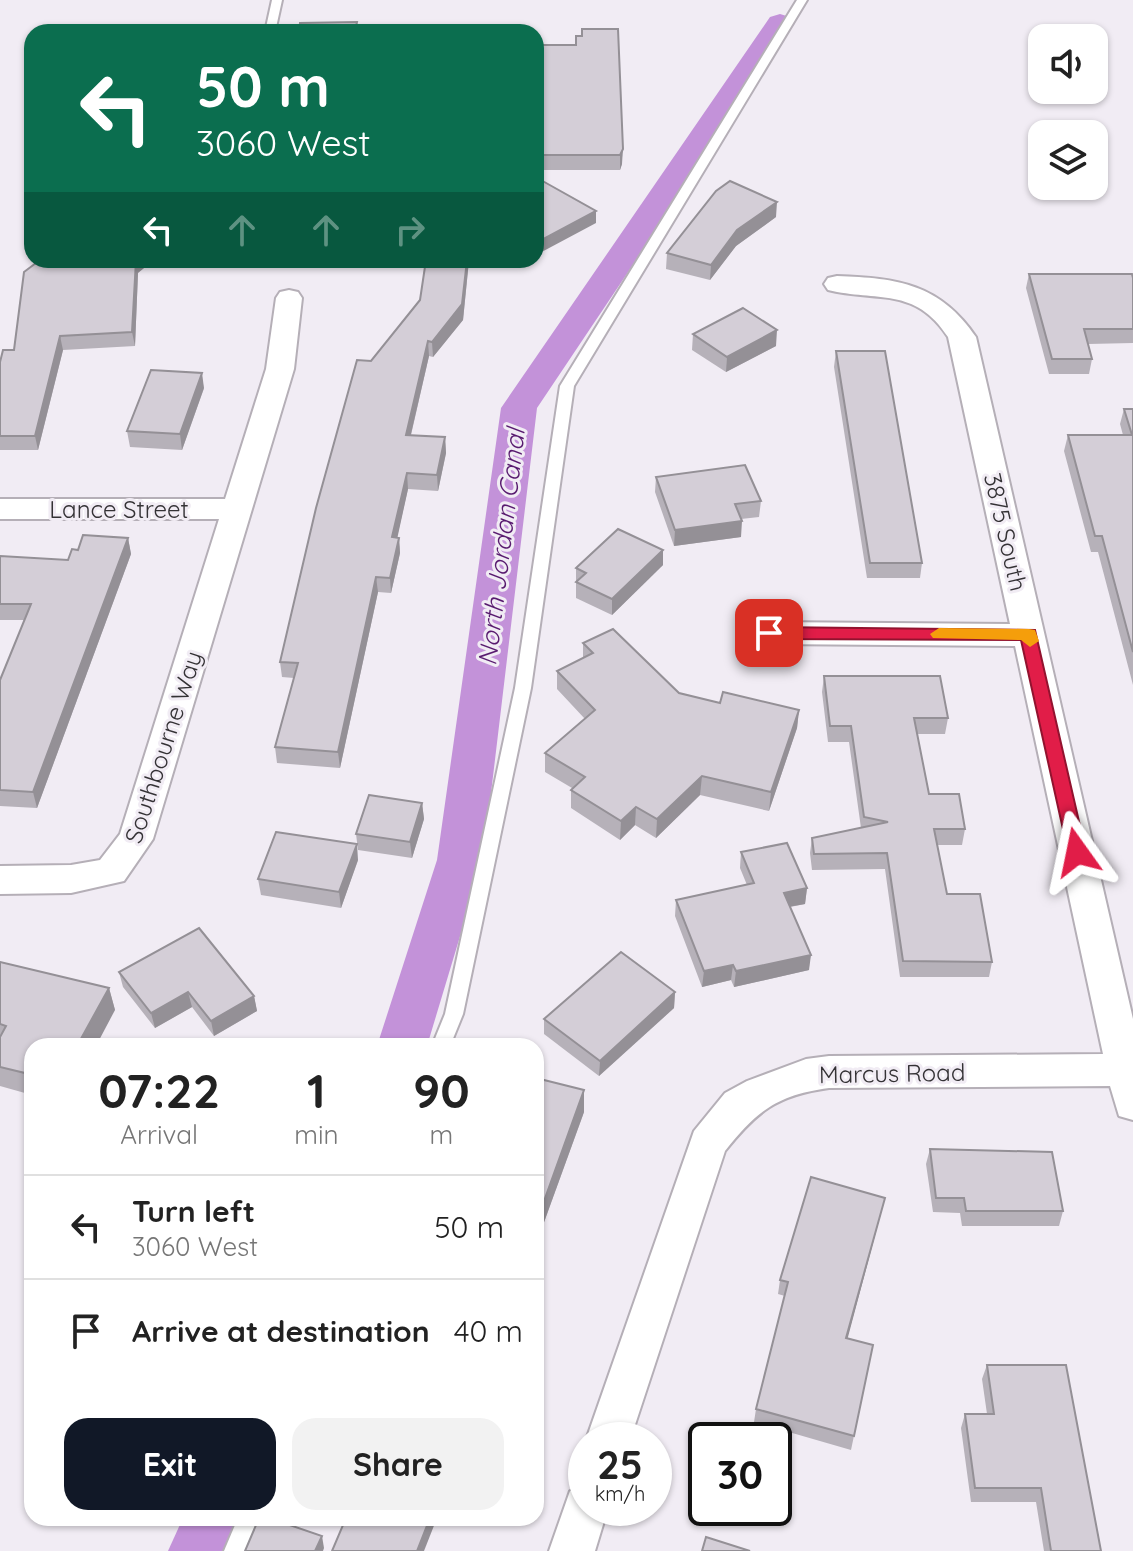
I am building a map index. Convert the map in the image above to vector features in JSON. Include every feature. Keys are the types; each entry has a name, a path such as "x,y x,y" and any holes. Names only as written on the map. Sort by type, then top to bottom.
{"street":[{"name":"3875 South","path":"837,284 908,291 928,299 955,323 962,337 1129,1087"},
{"name":"Southbourne Way","path":"0,880 94,876 111,871 126,857 143,822 280,369 289,298"},
{"name":"Lance Street","path":"0,509 237,509"},
{"path":"769,633 1029,635"},
{"name":"Marcus Road","path":"614,1422 698,1166 721,1123 739,1105 783,1082 829,1072 1129,1087"},
{"path":"572,1551 580,1526"}],"lane":[{"path":"272,24 277,0"},
{"path":"444,1038 454,1014 523,688 567,386 802,0"},
{"path":"235,1551 246,1526"}],"building":[{"path":"357,22 357,24 300,23"},
{"path":"582,29 618,29 623,149 620,155 544,155 544,45 576,45 576,36 582,36"},
{"path":"730,181 777,202 737,230 711,265 667,253 716,191"},
{"path":"544,182 596,211 544,239"},
{"path":"29,268 136,268 132,332 60,336 35,436 0,436 0,362 3,350 14,350 24,272"},
{"path":"425,268 466,268 462,304 432,342 428,341 406,435 445,437 437,475 407,473 392,537 399,538 390,578 376,577 338,752 275,747 298,663 280,662 316,508 357,360 371,361 420,300"},
{"path":"1029,274 1132,274 1133,329 1084,329 1092,359 1052,359"},
{"path":"743,308 777,330 727,357 693,334"},
{"path":"836,351 885,351 922,563 870,563"},
{"path":"151,370 202,373 180,434 127,431"},
{"path":"1124,409 1133,409 1133,652 1102,536 1095,536 1068,435 1132,435"},
{"path":"745,465 761,501 735,504 742,521 675,530 656,477"},
{"path":"618,529 663,550 612,599 576,582 586,573 576,568"},
{"path":"83,535 128,538 33,792 0,790 0,680 31,604 0,604 0,556 68,560 72,549 78,550"},
{"path":"613,629 679,693 720,703 723,692 799,710 771,792 702,776 657,819 636,807 621,821 571,790 585,777 545,753 595,710 557,671 593,653 583,643"},
{"path":"824,676 940,676 948,718 914,718 929,794 959,794 965,829 934,829 947,894 980,894 992,962 903,961 887,853 814,854 812,838 888,822 864,817 851,726 830,726"},
{"path":"369,795 422,803 410,842 356,834"},
{"path":"276,832 357,844 339,892 258,879"},
{"path":"787,843 807,888 784,893 811,955 736,971 733,965 704,971 676,900 754,883 741,852"},
{"path":"199,928 254,996 211,1021 188,992 151,1013 119,972"},
{"path":"621,952 675,992 600,1061 544,1019"},
{"path":"0,962 109,988 81,1038 24,1038 24,1073 0,1067 0,1037 6,1026 0,1024"},
{"path":"544,1080 584,1090 544,1201"},
{"path":"930,1149 1052,1152 1063,1211 966,1211 964,1198 936,1198"},
{"path":"811,1177 885,1198 846,1338 873,1345 854,1436 756,1409 788,1282 780,1280"},
{"path":"987,1365 1066,1365 1101,1551 1051,1551 1041,1488 975,1488 965,1414 994,1414"},
{"path":"256,1526 293,1526 322,1536 315,1551 245,1551"},
{"path":"343,1526 427,1526 417,1551 332,1551"},
{"path":"706,1537 750,1551 702,1551"}],"waterway":[{"name":"North Jordan Canal","path":"404,1038 460,860 519,408 780,23"},
{"name":"North Jordan Canal","path":"198,1551 209,1526"}],"slow traffic":[{"path":"939,634 1029,635 1030,641"}],"route":[{"path":"769,633 1029,635 1077,852"}]}
